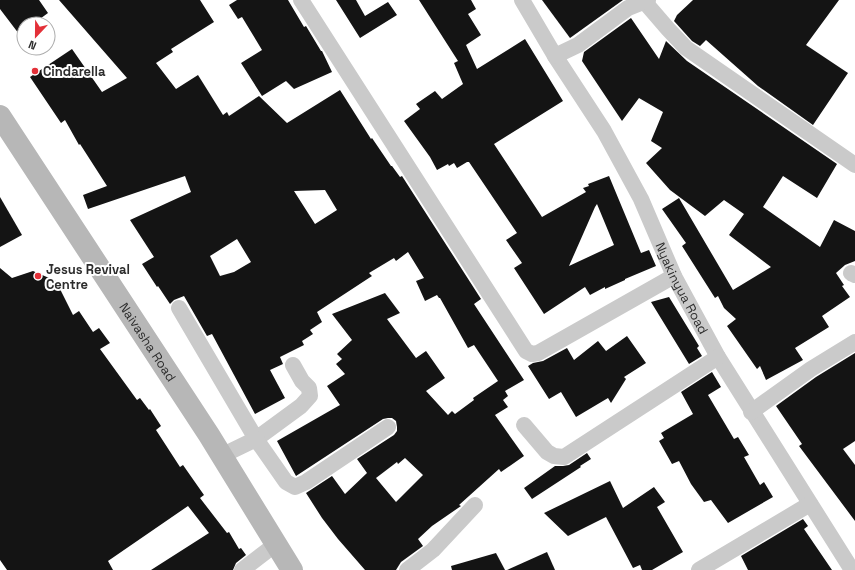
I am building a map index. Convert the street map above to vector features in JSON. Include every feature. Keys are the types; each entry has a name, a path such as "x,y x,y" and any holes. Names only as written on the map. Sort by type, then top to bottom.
{"main road":[{"name":"Naivasha Road","path":"0,116 221,456 292,570"}],"street":[{"path":"301,0 526,351 532,354 538,353 674,276"},
{"name":"Nyakinyua Road","path":"522,0 555,56 604,131 640,199 674,276 718,357 852,570"},
{"path":"555,56 578,45 628,8 645,1 686,48 855,165"},
{"path":"179,308 256,439 286,482 295,487 306,482 388,427"},
{"path":"752,412 811,369 855,342"},
{"path":"524,425 548,452 554,456 564,457 718,357"},
{"path":"221,456 256,439 300,406 310,396 309,388 302,381 293,365"},
{"path":"699,570 810,504"},
{"path":"408,570 433,550 475,505"},
{"path":"242,570 276,544"}],"building":[{"path":"0,0 39,0 48,13 44,16 16,16 16,30 0,9"},
{"path":"59,0 200,0 214,22 171,49 173,52 156,63 176,89 198,75 223,115 227,112 229,116 259,96 287,123 340,90 371,139 372,138 400,177 402,176 481,299 474,304 524,380 505,391 508,396 503,400 508,407 495,415 524,456 501,472 499,469 459,505 461,506 432,526 418,539 423,546 401,562 396,570 365,570 338,539 306,493 332,476 345,494 367,473 357,459 394,435 397,431 396,421 392,418 383,419 296,476 277,441 340,405 327,386 345,374 336,364 342,359 337,354 352,340 332,314 385,293 400,313 387,319 416,358 426,351 445,378 426,391 448,415 452,411 455,414 474,400 473,398 498,381 474,345 468,348 440,298 437,295 425,301 416,281 424,278 408,252 396,261 394,258 369,273 372,276 317,312 322,322 310,330 313,334 302,341 304,345 280,357 283,364 270,370 285,398 255,414 212,334 207,336 184,296 174,300 170,304 142,264 154,257 130,220 191,192 185,176 88,209 83,195 107,186 80,144 79,145 65,120 61,123 30,77 72,49 102,92 127,78","holes":["325,190 337,210 315,224 294,191","237,239 251,262 234,272 220,276 210,256","405,458 423,475 396,502 376,478 397,462 398,464"]},
{"path":"237,0 288,0 304,27 306,26 322,51 332,72 294,89 286,81 262,96 241,63 262,50 242,17 238,19 229,5"},
{"path":"336,0 356,0 365,16 388,2 397,15 360,38"},
{"path":"419,0 471,0 476,9 468,14 481,35 466,45 477,69 525,39 563,101 494,144 542,217 586,192 583,188 589,186 588,184 609,176 641,253 649,250 656,266 605,289 605,287 590,295 585,287 544,314 514,268 522,263 506,240 517,233 469,162 457,168 454,163 449,166 448,164 437,170 430,157 404,121 420,109 416,104 435,91 442,99 463,84 454,63 458,61","holes":["597,204 614,245 569,266"]},
{"path":"542,0 623,0 570,38"},
{"path":"693,0 839,0 806,45 848,73 813,125 758,86 706,40 700,46 692,41 674,21 677,15"},
{"path":"631,18 659,59 666,41 687,61 837,164 817,198 783,176 763,207 820,247 834,220 855,231 855,261 845,265 836,273 844,285 842,286 850,297 822,316 829,327 795,348 803,360 766,380 760,366 757,369 727,326 736,319 724,308 718,296 715,298 682,246 686,243 662,209 679,198 733,290 771,267 729,235 744,214 724,200 705,216 670,190 646,163 662,148 651,141 663,112 639,98 622,121 582,61 584,52"},
{"path":"0,197 22,235 0,247"},
{"path":"0,268 12,278 33,271 56,281 73,315 79,311 93,332 99,328 110,343 100,349 137,400 140,398 149,410 150,409 161,426 156,430 180,467 183,465 204,495 200,498 227,533 229,532 239,549 241,548 246,555 236,563 233,570 151,570 209,533 188,506 108,561 113,570 7,570 0,560"},
{"path":"669,297 699,346 697,348 702,356 689,364 651,302"},
{"path":"627,336 646,363 624,377 626,379 611,403 608,398 576,417 561,392 549,399 528,366 533,363 543,361 567,348 574,360 598,341 606,351"},
{"path":"855,353 855,441 843,449 855,465 855,521 799,446 802,444 776,406 816,377"},
{"path":"712,372 721,387 708,395 734,439 738,437 749,455 744,457 760,485 764,482 773,497 728,523 711,500 704,502 691,484 679,461 672,464 659,441 664,438 661,433 693,414 681,392"},
{"path":"587,453 591,459 532,499 524,488 555,466 569,465"},
{"path":"610,481 623,508 654,487 665,502 657,507 683,552 652,570 642,570 640,565 633,568 606,517 568,536 544,513"},
{"path":"803,519 808,526 804,529 832,570 748,570 741,556"},
{"path":"547,552 555,570 507,570"},
{"path":"496,553 505,570 452,570 451,566"}],"place":[{"name":"Cindarella","path":"35,71"},
{"name":"Jesus Revival Centre","path":"38,276"}]}
